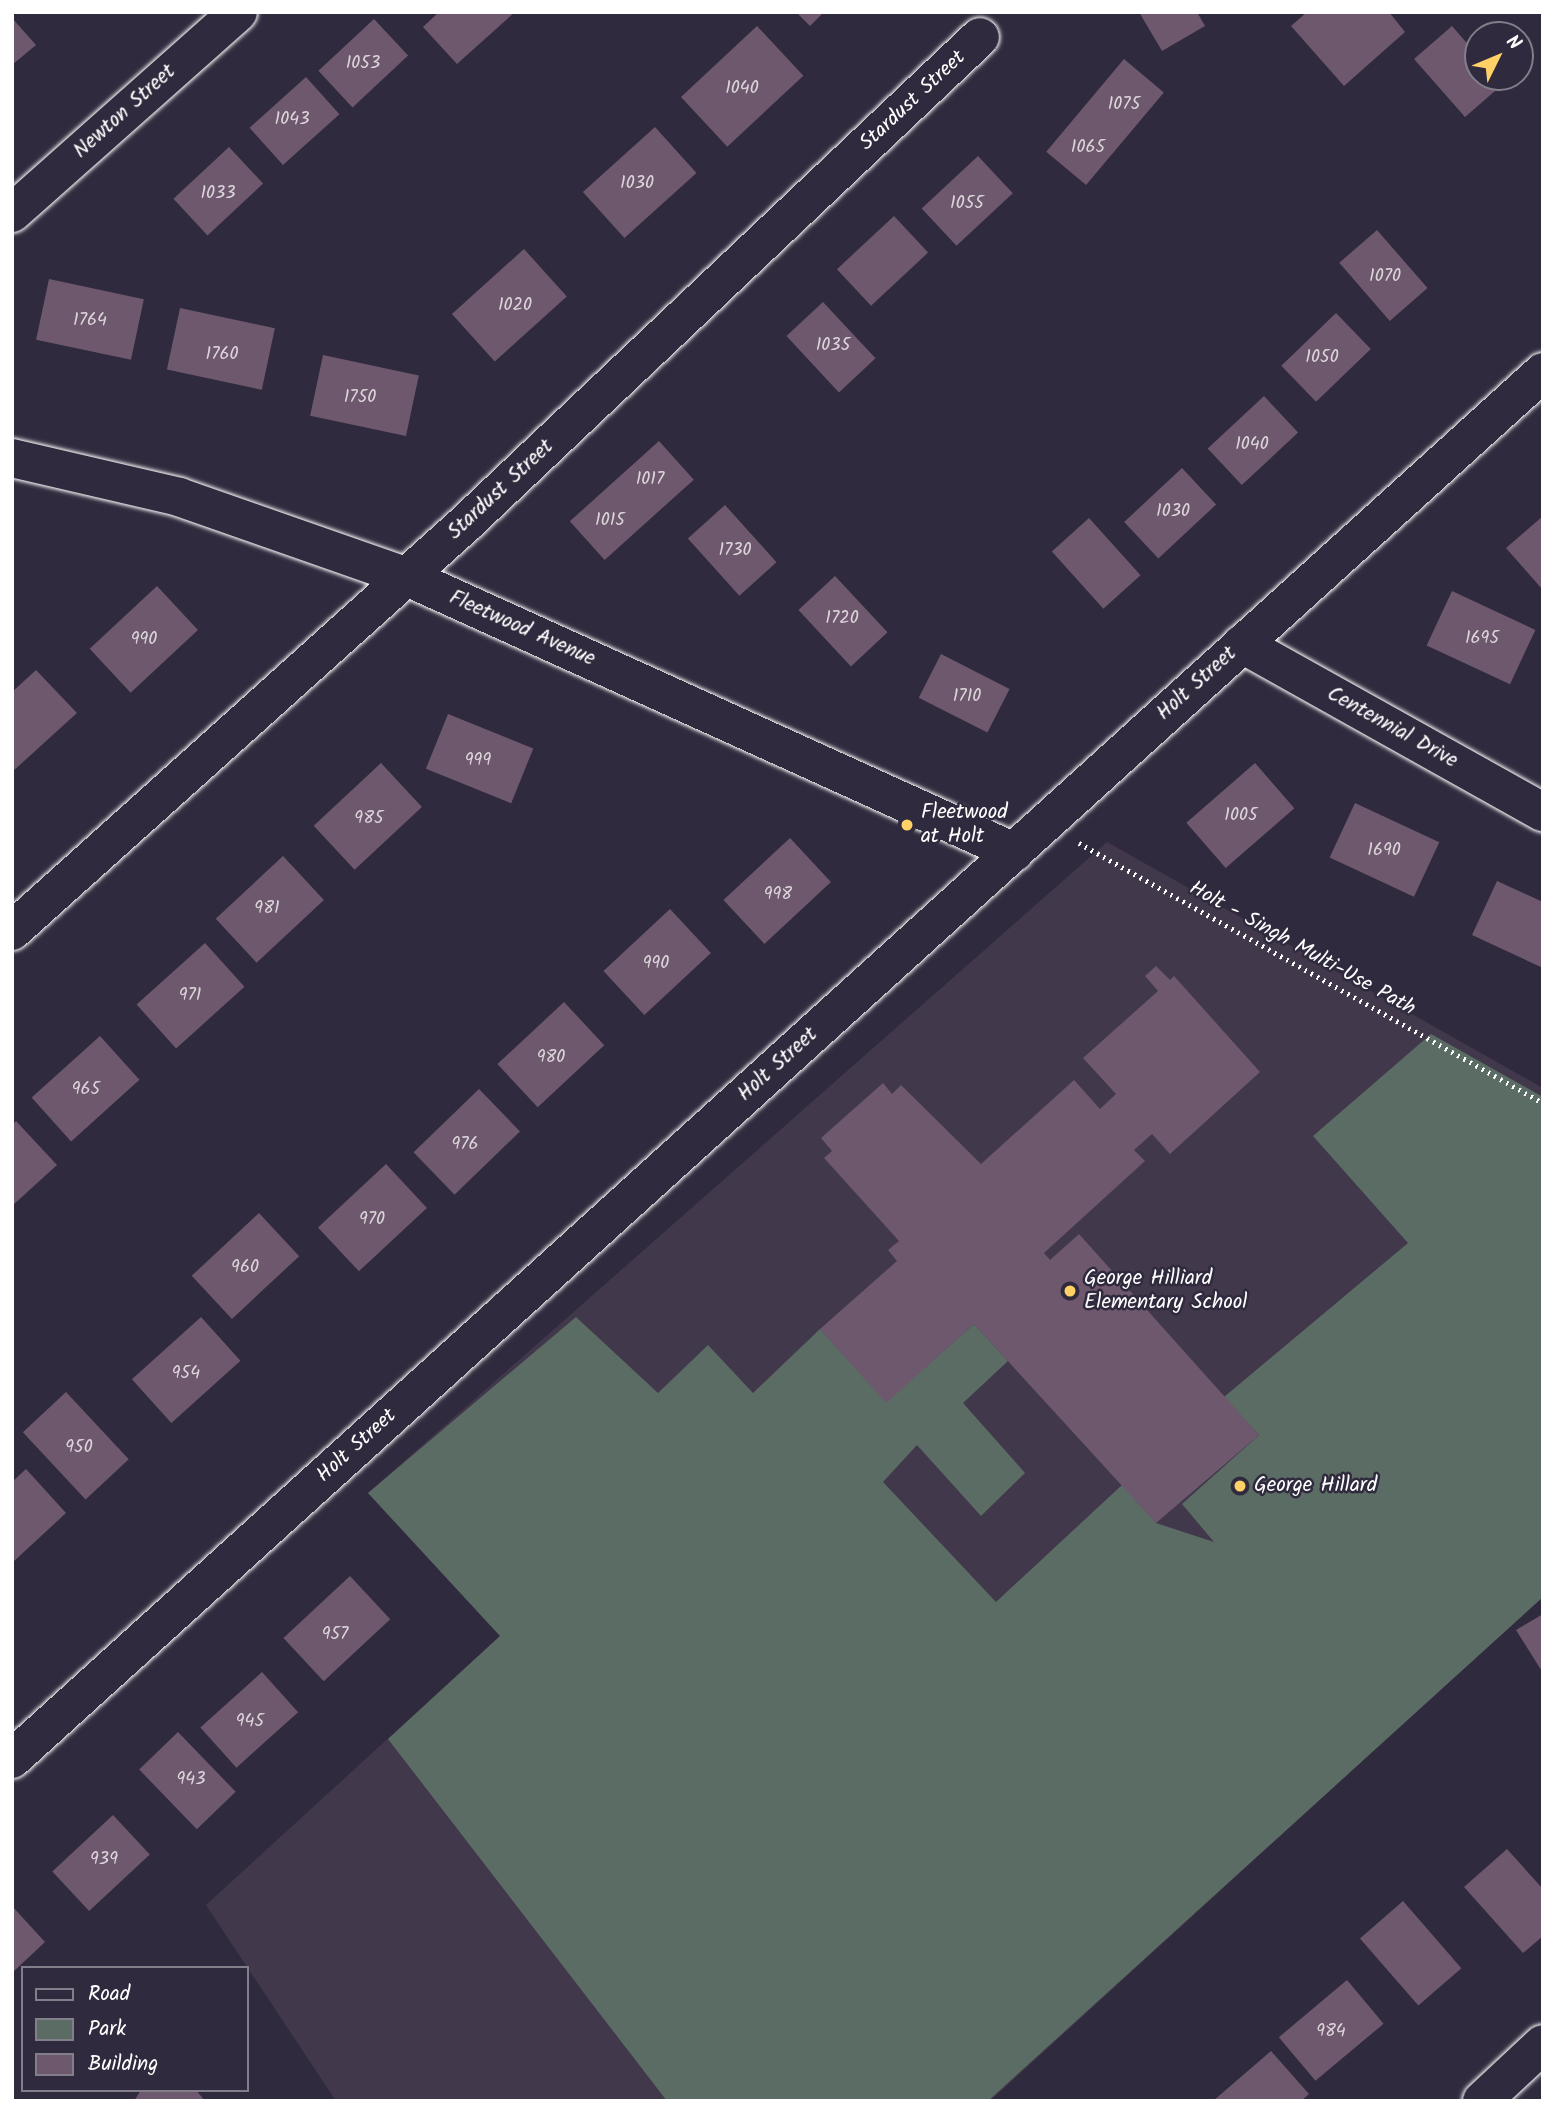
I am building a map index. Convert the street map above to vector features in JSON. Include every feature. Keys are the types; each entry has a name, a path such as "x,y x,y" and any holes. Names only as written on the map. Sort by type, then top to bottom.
{"street":[{"name":"Newton Street","path":"12,213 238,12"},
{"name":"Stardust Street","path":"12,932 405,576 980,37"},
{"name":"Holt Street","path":"12,1759 1543,372"},
{"name":"Fleetwood Avenue","path":"12,458 179,497 405,576 1014,852"},
{"name":"Centennial Drive","path":"1242,644 1543,813"},
{"path":"1482,2101 1543,2044"}],"path":[{"name":"Holt - Singh Multi-Use Path","path":"1045,823 1543,1103"}],"shaded area":[{"name":"George Hilliard Elementary School","path":"1107,842 1543,1088 1543,1596 990,2101 336,2101 206,1905 500,1636 368,1493"}],"green space":[{"name":"George Hilliard Elementary School","path":"1431,1034 1543,1097 1543,1597 988,2101 667,2101 388,1739 500,1636 368,1493 576,1317 658,1393 708,1345 753,1393 820,1329 886,1402 974,1324 1008,1361 963,1403 1025,1473 981,1516 917,1445 883,1482 996,1602 1122,1485 1156,1523 1214,1542 1182,1504 1259,1435 1224,1397 1408,1243 1313,1136"}],"building":[{"path":"439,12 515,12 457,64 423,27"},
{"path":"796,12 824,12 810,26"},
{"path":"1139,12 1197,12 1205,26 1162,51"},
{"path":"1307,12 1389,12 1405,32 1344,86 1291,26"},
{"path":"12,18 36,45 12,65"},
{"path":"374,19 408,56 353,107 318,71"},
{"path":"757,26 803,76 727,147 681,97"},
{"path":"1452,26 1464,40 1464,91 1495,91 1465,117 1414,59"},
{"path":"1124,59 1164,92 1086,185 1046,152"},
{"path":"306,77 339,114 283,165 250,128"},
{"path":"655,127 696,173 624,238 583,192"},
{"path":"229,147 263,184 208,235 173,199"},
{"path":"978,156 1013,193 956,246 922,209"},
{"path":"894,216 928,253 871,306 837,269"},
{"path":"1377,230 1428,288 1390,321 1339,263"},
{"path":"524,249 567,297 495,361 452,314"},
{"path":"49,279 144,299 131,360 36,340"},
{"path":"823,302 876,358 839,392 786,336"},
{"path":"180,308 275,328 262,390 167,370"},
{"path":"1336,313 1371,349 1316,402 1281,366"},
{"path":"323,355 419,375 406,436 310,416"},
{"path":"1264,396 1298,433 1242,485 1208,449"},
{"path":"659,441 694,480 605,560 570,521"},
{"path":"1182,468 1216,505 1158,558 1124,522"},
{"path":"725,505 777,562 739,596 688,538"},
{"path":"1543,516 1543,590 1506,548"},
{"path":"1089,518 1141,575 1103,609 1052,551"},
{"path":"835,576 888,632 851,666 798,610"},
{"path":"157,586 198,630 131,693 90,649"},
{"path":"1452,591 1535,630 1510,684 1427,645"},
{"path":"941,654 1010,689 987,733 919,698"},
{"path":"36,670 77,713 12,772 12,692"},
{"path":"448,714 533,748 511,803 426,769"},
{"path":"381,763 422,807 355,870 314,826"},
{"path":"1255,763 1294,808 1226,868 1186,823"},
{"path":"1355,803 1439,842 1414,897 1330,857"},
{"path":"790,838 831,882 764,944 723,900"},
{"path":"283,856 324,900 257,963 216,919"},
{"path":"1497,881 1543,902 1543,968 1472,935"},
{"path":"670,909 711,953 644,1015 603,971"},
{"path":"205,943 244,987 176,1048 137,1005"},
{"name":"George Hilliard Elementary School","path":"1156,966 1170,980 1174,976 1260,1072 1170,1154 1152,1134 1134,1150 1145,1161 1044,1253 1050,1260 1079,1234 1259,1435 1156,1523 974,1324 886,1403 820,1329 897,1261 888,1250 899,1241 824,1158 832,1151 821,1138 883,1083 892,1094 901,1085 981,1164 1074,1080 1100,1109 1116,1094 1083,1058 1158,991 1145,976"},
{"path":"564,1002 604,1045 538,1107 497,1064"},
{"path":"100,1036 139,1080 71,1141 32,1098"},
{"path":"479,1089 520,1131 455,1195 414,1152"},
{"path":"16,1121 57,1165 12,1206 12,1125"},
{"path":"386,1164 427,1208 359,1271 318,1227"},
{"path":"259,1213 299,1256 232,1319 192,1276"},
{"path":"201,1317 240,1361 171,1423 132,1379"},
{"path":"66,1392 129,1459 86,1500 23,1432"},
{"path":"26,1469 66,1513 12,1563 12,1482"},
{"path":"350,1576 390,1619 324,1681 283,1638"},
{"path":"1543,1614 1543,1673 1516,1630"},
{"path":"262,1672 298,1712 236,1768 200,1728"},
{"path":"178,1732 236,1792 197,1829 139,1770"},
{"path":"113,1815 150,1854 89,1911 52,1872"},
{"path":"1507,1849 1543,1889 1543,1936 1523,1953 1464,1887"},
{"path":"1403,1901 1461,1968 1418,2006 1360,1938"},
{"path":"12,1906 45,1942 12,1973"},
{"path":"1347,1980 1384,2024 1315,2081 1279,2037"},
{"path":"1271,2051 1309,2094 1301,2101 1213,2101"},
{"path":"140,2092 198,2092 205,2101 134,2101"}],"place":[{"name":"Fleetwood at Holt","path":"907,825"},
{"name":"George Hilliard Elementary School","path":"1070,1291"},
{"name":"George Hillard","path":"1240,1486"}]}
